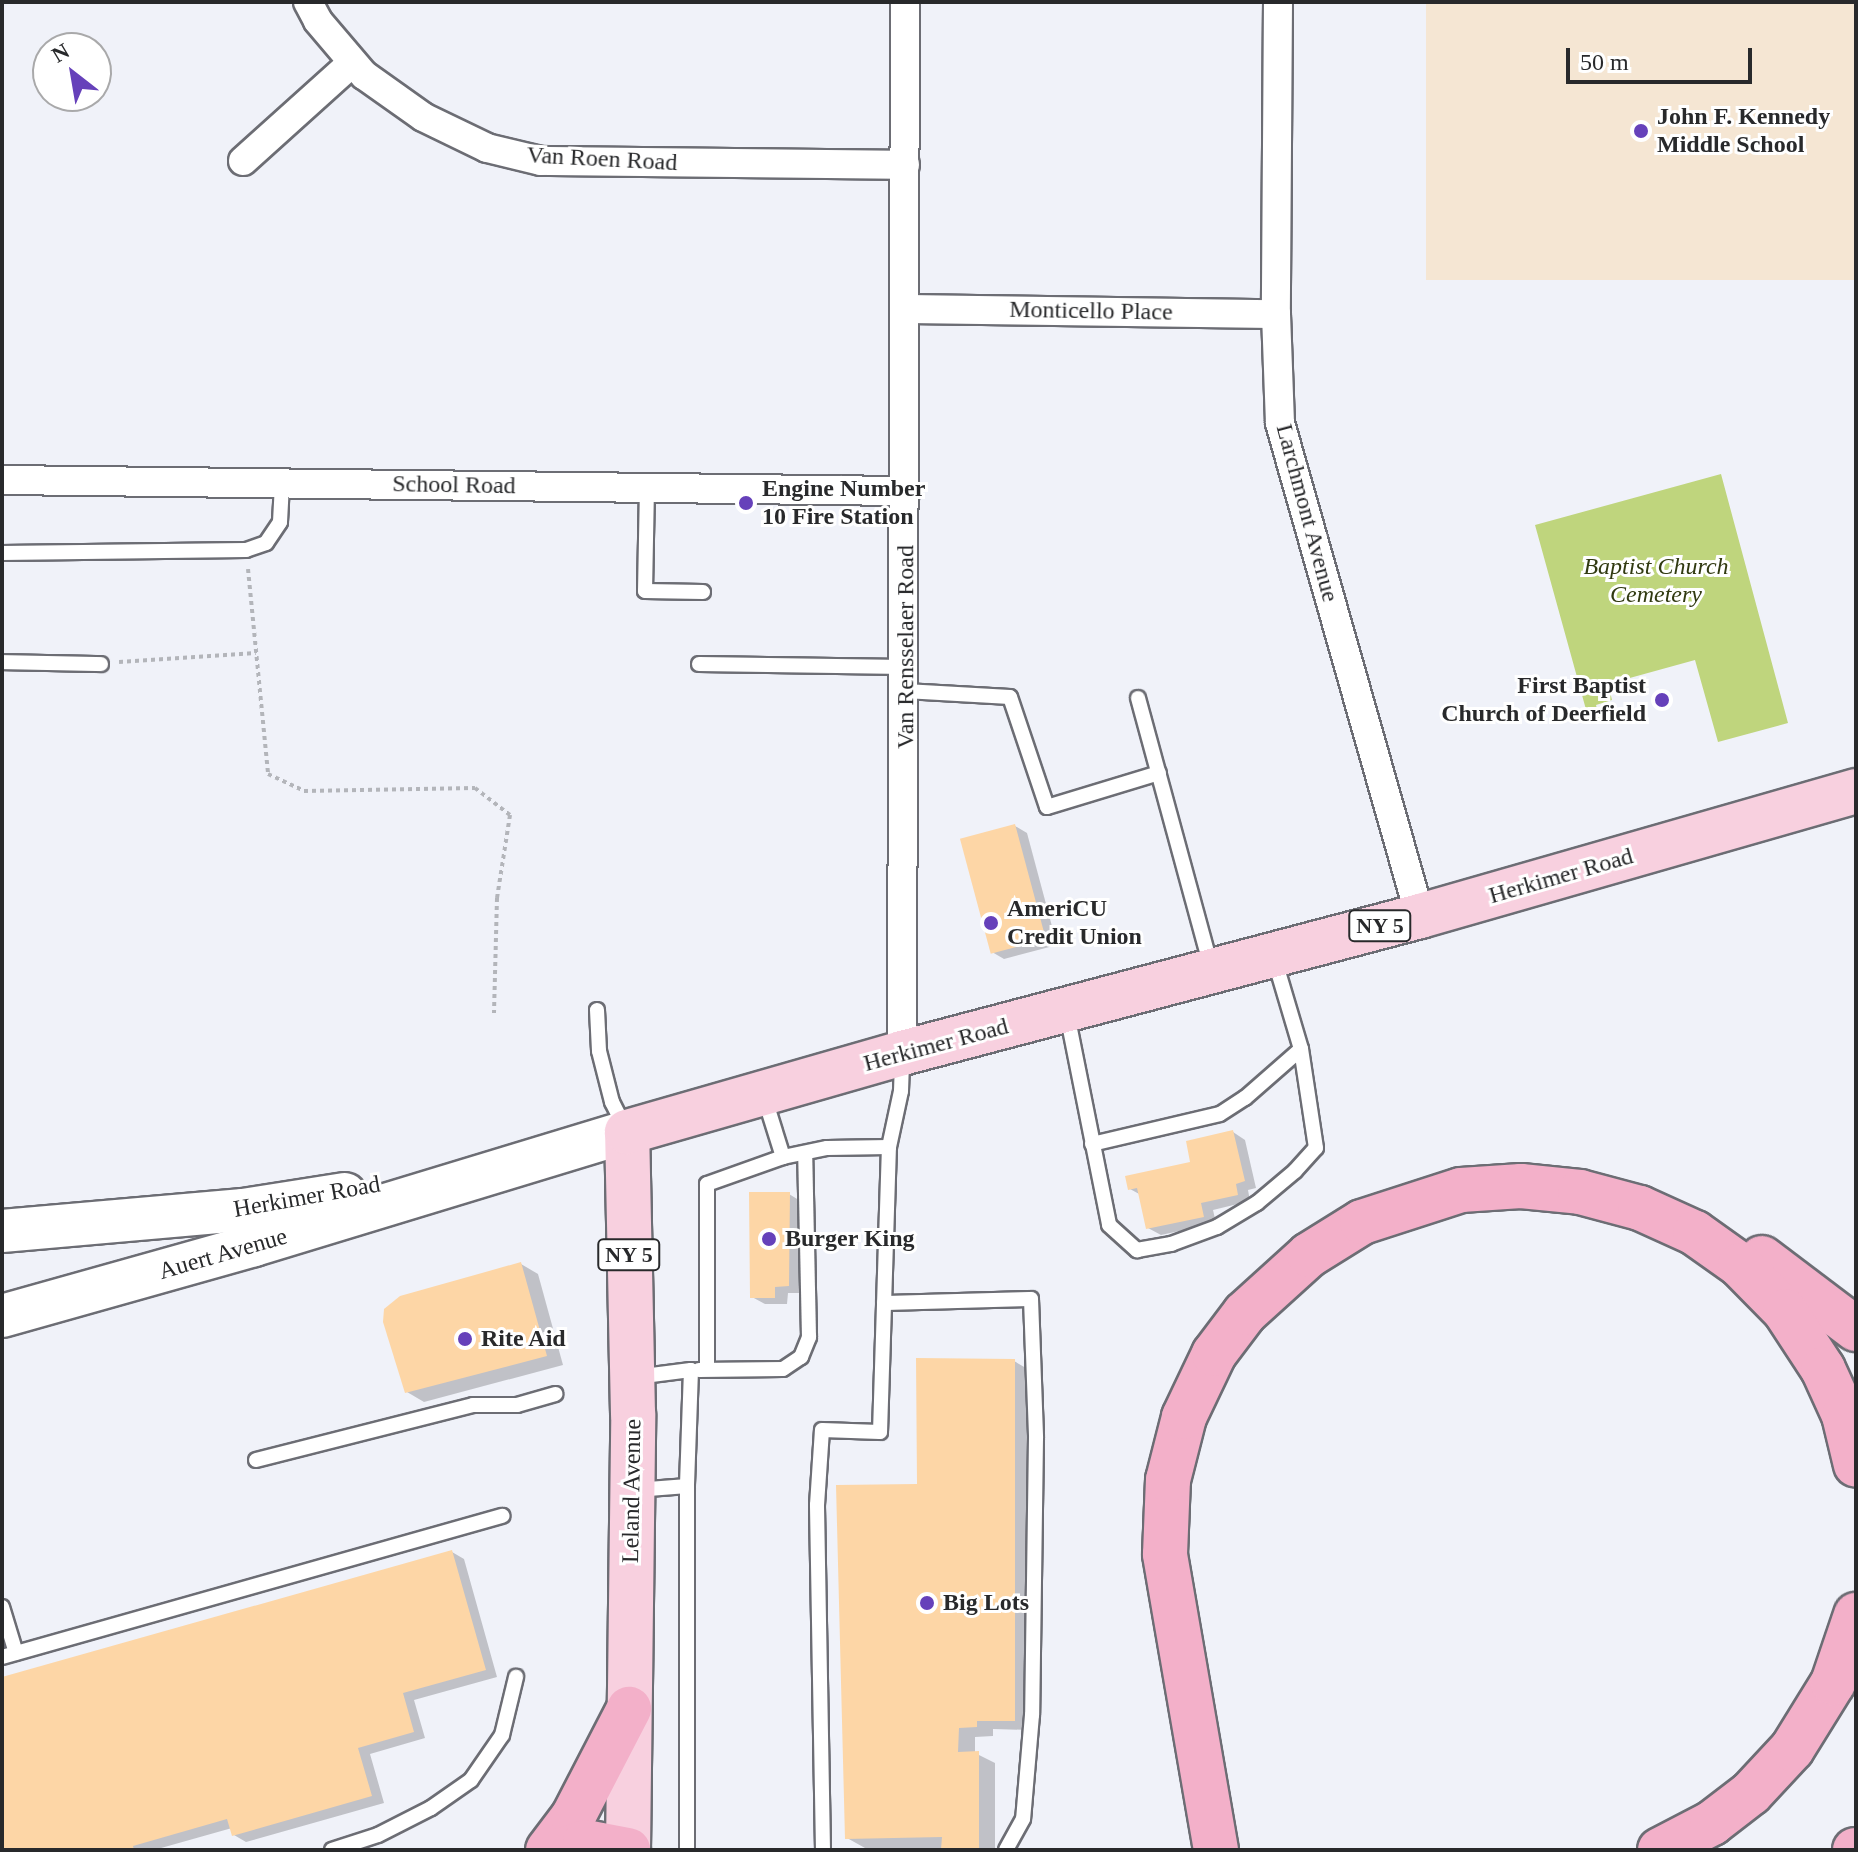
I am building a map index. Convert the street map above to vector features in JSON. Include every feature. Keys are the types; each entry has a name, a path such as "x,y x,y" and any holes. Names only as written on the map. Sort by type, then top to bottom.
{"highway":[{"path":"1198,1850 1148,1561 1148,1500 1164,1422 1191,1362 1219,1318 1255,1279 1306,1237 1362,1201 1422,1177 1517,1166 1589,1173 1644,1188 1727,1230 1856,1329"},
{"path":"1216,1850 1165,1554 1168,1480 1184,1417 1214,1354 1245,1313 1309,1255 1362,1222 1461,1190 1521,1186 1595,1196 1640,1208 1695,1233 1740,1265 1785,1311 1823,1369 1844,1415 1856,1465"},
{"path":"1660,1850 1722,1815 1751,1793 1792,1749 1833,1683 1856,1615"},
{"name":"NY 5","path":"548,1850 573,1817 629,1709"},
{"path":"561,1850 585,1842 628,1850"}],"main road":[{"name":"Herkimer Road","path":"2,1231 319,1200 627,1132 902,1053 1420,916 1856,791"},
{"name":"Auert Avenue","path":"2,1316 254,1245 627,1132"},
{"name":"Leland Avenue","path":"627,1132 632,1378 628,1850"}],"street":[{"name":"Van Roen Road","path":"308,2 352,63 423,117 487,148 541,161 905,165"},
{"name":"Van Rensselaer Road","path":"902,1053 905,2"},
{"name":"Larchmont Avenue","path":"1278,2 1276,314 1280,423 1420,916"},
{"path":"243,161 352,63"},
{"name":"Monticello Place","path":"905,309 1276,314"},
{"name":"School Road","path":"2,480 906,491"}],"lane":[{"path":"2,553 246,550 266,543 280,522 282,483"},
{"path":"647,487 645,591 703,592"},
{"path":"2,662 101,664"},
{"path":"699,664 905,679 1010,697 1047,807 1159,773"},
{"path":"1138,698 1212,971"},
{"path":"1066,1009 1109,1225 1137,1250 1171,1244 1217,1227 1257,1203 1295,1171 1316,1148 1301,1049 1273,955"},
{"path":"597,1010 599,1051 612,1102 627,1132"},
{"path":"1092,1144 1220,1114 1245,1098 1301,1049"},
{"path":"823,1850 817,1505 822,1430 880,1432 889,1147 901,1091 902,1053"},
{"path":"763,1093 783,1157"},
{"path":"707,1369 707,1184 783,1157 827,1148 889,1147"},
{"path":"632,1378 707,1369 783,1369 801,1357 809,1337 805,1153"},
{"path":"884,1303 1031,1299 1036,1438 1032,1715 1023,1819 1010,1848 1006,1850"},
{"path":"687,1850 687,1486 691,1370"},
{"path":"256,1460 473,1405 517,1405 555,1394"},
{"path":"632,1491 687,1486"},
{"path":"2,1607 9,1655 502,1516"},
{"path":"332,1850 378,1835 418,1815 471,1780 502,1735 516,1677"}],"path":[{"path":"246,550 268,774 304,791 475,788 510,815 497,898 494,1013"},
{"path":"101,664 256,653"}],"shaded area":[{"name":"John F. Kennedy Middle School","path":"1426,2 1856,2 1856,280 1426,280"}],"green space":[{"name":"Baptist Church Cemetery","path":"1721,474 1788,723 1718,742 1695,660 1608,684 1612,700 1596,705 1600,721 1590,724 1535,525"}],"building":[{"path":"1015,824 1046,939 991,954 960,839"},
{"path":"1233,1130 1245,1181 1236,1184 1238,1195 1201,1203 1204,1217 1146,1229 1137,1188 1128,1190 1125,1176 1190,1162 1186,1141"},
{"name":"Burger King","path":"749,1192 790,1192 789,1286 775,1287 775,1298 750,1298"},
{"name":"Rite Aid","path":"521,1262 547,1356 405,1393 383,1322 384,1309 400,1296"},
{"name":"Big Lots","path":"916,1358 1015,1359 1015,1721 977,1721 977,1727 959,1728 958,1752 979,1751 979,1848 941,1849 942,1837 845,1839 836,1485 917,1484"},
{"path":"452,1550 486,1670 403,1693 414,1732 358,1748 372,1796 232,1836 227,1819 133,1846 134,1850 2,1850 2,1677"}],"place":[{"name":"John F. Kennedy Middle School","path":"1641,131"},
{"name":"Engine Number 10 Fire Station","path":"746,503"},
{"name":"First Baptist Church of Deerfield","path":"1662,700"},
{"name":"AmeriCU Credit Union","path":"991,923"},
{"name":"Burger King","path":"769,1239"},
{"name":"Rite Aid","path":"465,1339"},
{"name":"Big Lots","path":"927,1603"}]}
